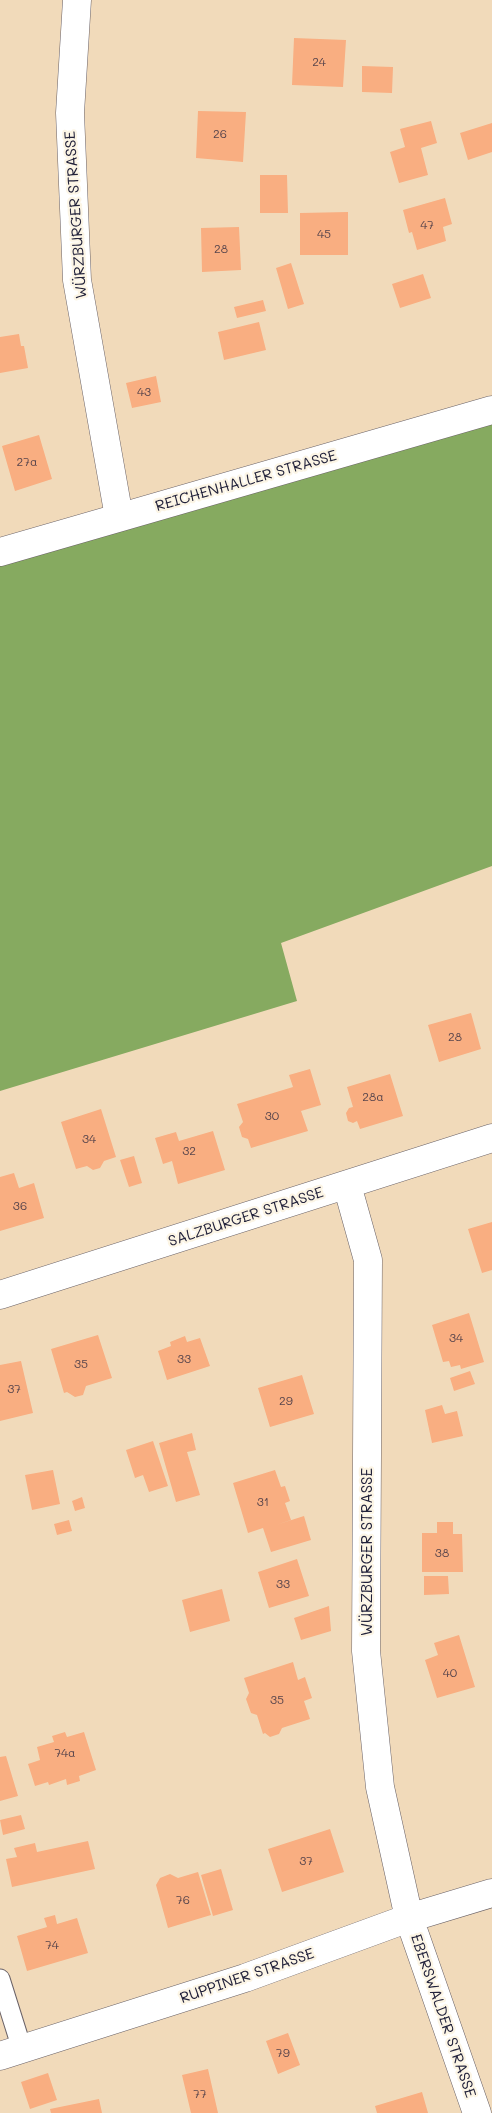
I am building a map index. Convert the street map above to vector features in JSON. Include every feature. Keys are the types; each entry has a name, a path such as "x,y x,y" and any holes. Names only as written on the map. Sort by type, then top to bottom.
{"street":[{"name":"WÜRZBURGER STRASSE","path":"77,0 70,113 77,280 119,517"},
{"name":"REICHENHALLER STRASSE","path":"0,552 492,410"},
{"name":"SALZBURGER STRASSE","path":"0,1295 492,1138"},
{"name":"WÜRZBURGER STRASSE","path":"347,1184 368,1260 366,1651 380,1787 409,1918"},
{"name":"RUPPINER STRASSE","path":"11,2052 245,1978 409,1918 492,1893"},
{"name":"EBERSWALDER STRASSE","path":"409,1918 477,2113"}],"lane":[{"path":"0,1979 11,2052"}],"green space":[{"path":"492,404 492,866 281,943 297,1001 0,1091 0,550"}],"building":[{"path":"294,38 346,40 343,87 292,85"},
{"path":"362,66 393,67 392,93 362,92"},
{"path":"198,111 246,112 243,162 196,158"},
{"path":"431,121 437,143 421,148 428,175 399,183 390,152 405,147 400,129"},
{"path":"492,123 492,152 468,160 460,133"},
{"path":"260,175 287,175 288,213 260,213"},
{"path":"445,198 452,224 443,227 446,241 417,250 412,232 409,233 403,210"},
{"path":"348,212 348,255 300,255 300,213"},
{"path":"239,227 241,270 202,272 201,228"},
{"path":"291,263 304,304 288,309 276,268"},
{"path":"423,274 431,298 400,308 392,284"},
{"path":"263,300 266,311 237,318 234,307"},
{"path":"259,322 266,350 224,360 218,332"},
{"path":"19,334 21,346 24,346 28,368 0,373 0,337"},
{"path":"156,376 161,402 132,408 126,383"},
{"path":"39,435 52,479 15,491 2,446"},
{"path":"471,1013 481,1049 439,1062 428,1025"},
{"path":"310,1069 321,1105 301,1111 308,1131 251,1148 248,1139 242,1137 239,1127 243,1122 237,1104 293,1087 289,1075"},
{"path":"390,1074 403,1116 360,1129 357,1121 353,1123 348,1121 346,1113 349,1108 353,1107 347,1087"},
{"path":"101,1109 116,1157 104,1161 100,1168 93,1170 87,1166 76,1169 61,1122"},
{"path":"213,1131 225,1170 178,1184 172,1161 163,1164 155,1138 176,1132 179,1141"},
{"path":"134,1156 142,1183 129,1187 120,1160"},
{"path":"14,1173 19,1188 34,1183 44,1218 0,1231 0,1177"},
{"path":"492,1222 492,1270 482,1273 468,1229"},
{"path":"469,1313 484,1362 461,1369 460,1365 451,1367 449,1361 443,1362 432,1325"},
{"path":"98,1335 112,1378 86,1386 83,1395 75,1397 67,1392 64,1393 51,1349"},
{"path":"185,1336 187,1342 200,1338 210,1366 167,1380 158,1351 171,1346 170,1342"},
{"path":"21,1361 33,1413 0,1421 0,1365"},
{"path":"470,1371 475,1384 454,1391 450,1378"},
{"path":"302,1375 314,1414 270,1427 258,1388"},
{"path":"442,1405 445,1414 457,1411 463,1436 432,1443 425,1410"},
{"path":"192,1433 196,1450 187,1452 200,1495 176,1502 159,1443"},
{"path":"153,1441 168,1486 149,1492 143,1475 135,1478 126,1450"},
{"path":"53,1470 60,1504 32,1510 25,1475"},
{"path":"275,1470 281,1487 285,1486 290,1501 285,1503 291,1520 276,1525 304,1516 311,1540 271,1552 263,1528 248,1533 233,1483"},
{"path":"82,1497 85,1508 75,1511 72,1501"},
{"path":"69,1520 72,1531 57,1535 54,1524"},
{"path":"437,1522 453,1522 453,1534 462,1534 463,1572 422,1572 422,1533 437,1533"},
{"path":"297,1559 309,1596 269,1608 258,1572"},
{"path":"424,1576 448,1576 449,1594 424,1595"},
{"path":"222,1589 230,1621 190,1632 182,1600"},
{"path":"329,1606 331,1631 301,1640 294,1618"},
{"path":"459,1635 475,1687 437,1698 425,1660 438,1655 434,1643"},
{"path":"293,1662 298,1680 305,1677 312,1698 304,1701 310,1719 282,1728 279,1734 270,1737 265,1733 263,1734 257,1715 251,1713 246,1699 249,1693 244,1678"},
{"path":"65,1732 67,1737 84,1732 96,1770 79,1776 80,1781 67,1785 66,1779 49,1785 48,1782 35,1786 28,1764 40,1760 37,1747 54,1742 52,1736"},
{"path":"6,1756 18,1796 0,1801 0,1757"},
{"path":"21,1815 25,1829 3,1835 0,1820"},
{"path":"330,1829 344,1872 282,1892 268,1849"},
{"path":"88,1841 95,1869 12,1887 6,1859 17,1857 14,1848 35,1843 37,1852"},
{"path":"221,1869 233,1910 213,1916 201,1875"},
{"path":"198,1872 211,1915 168,1928 156,1885 160,1878 170,1874 178,1878"},
{"path":"55,1915 57,1924 77,1918 88,1953 27,1971 17,1936 47,1927 44,1918"},
{"path":"288,2033 300,2065 278,2074 266,2041"},
{"path":"208,2069 218,2113 191,2113 182,2075"},
{"path":"48,2073 57,2100 30,2109 21,2082"},
{"path":"422,2092 428,2113 377,2113 375,2106"},
{"path":"99,2099 102,2113 51,2113 50,2109"}]}
